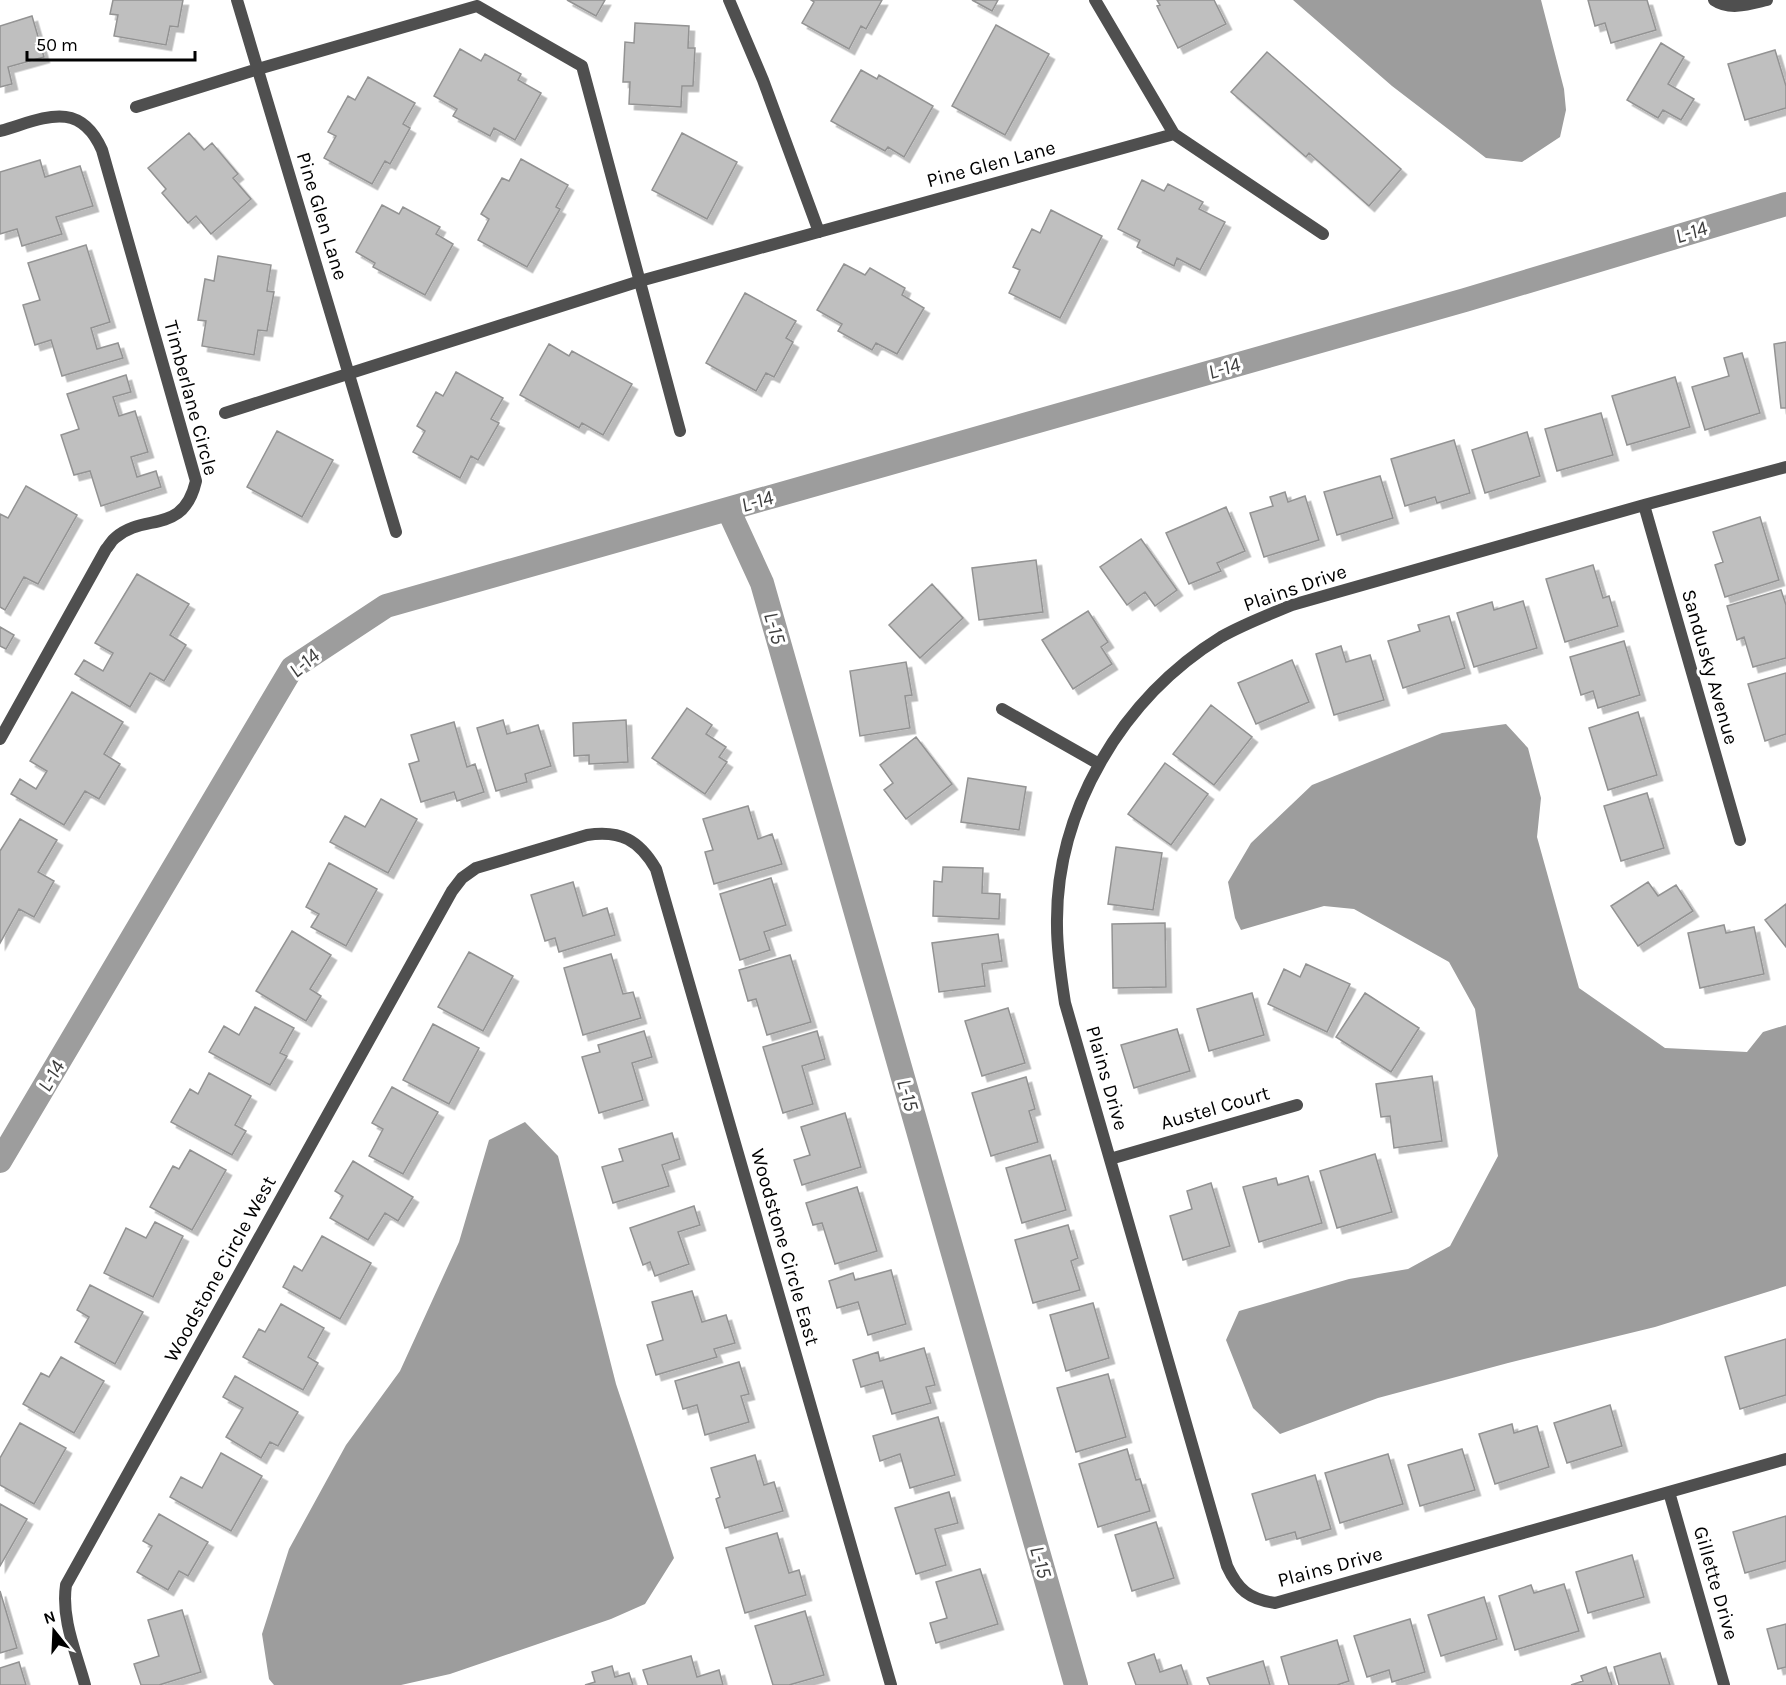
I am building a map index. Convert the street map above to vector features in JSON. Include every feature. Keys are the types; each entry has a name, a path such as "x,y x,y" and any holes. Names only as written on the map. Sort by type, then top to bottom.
{"street":[{"name":"Pine Glen Lane","path":"237,0 396,532"},
{"path":"729,0 763,80 819,232"},
{"path":"1095,0 1174,134 1323,234"},
{"path":"1714,0 1734,7 1767,0"},
{"path":"136,107 479,3 582,66 680,430"},
{"name":"Timberlane Circle","path":"0,132 56,115 71,118 85,125 96,136 102,150 196,481 192,498 182,511 130,530 116,537 106,549 0,739"},
{"name":"Pine Glen Lane","path":"225,413 640,281 1174,134"},
{"name":"Plains Drive","path":"1786,467 1773,468 1292,605 1248,623 1220,638 1182,665 1147,698 1117,735 1099,764 1087,787 1071,831 1060,878 1057,925 1060,972 1065,1003 1227,1566 1234,1581 1245,1593 1259,1601 1275,1603 1786,1459"},
{"name":"Sandusky Avenue","path":"1644,505 1740,840"},
{"path":"1002,710 1099,764"},
{"name":"Woodstone Circle West","path":"85,1685 66,1617 64,1601 66,1585 459,882 476,868 587,835 603,832 619,835"},
{"name":"Woodstone Circle East","path":"619,835 635,842 647,854 656,869 891,1685"},
{"name":"Austel Court","path":"1110,1159 1297,1105"},
{"name":"Gillette Drive","path":"1669,1492 1724,1685"}],"shaded area":[{"path":"1293,0 1541,0 1564,89 1566,110 1560,137 1522,162 1486,158 1392,86"},
{"path":"1506,724 1528,748 1541,798 1537,837 1579,988 1665,1048 1747,1052 1763,1032 1786,1025 1786,1286 1655,1327 1378,1398 1280,1434 1253,1408 1226,1340 1239,1311 1349,1279 1408,1269 1450,1246 1498,1156 1475,1009 1449,962 1354,909 1324,906 1241,930 1235,918 1228,882 1251,843 1312,785 1442,733"},
{"path":"525,1122 558,1156 616,1384 674,1558 645,1604 611,1619 450,1674 401,1685 274,1685 269,1679 262,1634 289,1549 346,1445 400,1371 459,1242 489,1140"}],"building":[{"path":"113,0 183,0 178,27 170,26 166,45 114,36 118,15 110,14"},
{"path":"567,0 605,0 596,16"},
{"path":"811,0 882,0 866,29 861,26 849,49 802,23 814,2"},
{"path":"972,0 998,0 992,11"},
{"path":"1157,0 1214,0 1226,24 1178,48 1157,6 1160,5"},
{"path":"1588,0 1647,0 1656,30 1611,43 1605,23 1595,26"},
{"path":"32,16 44,57 8,67 12,84 0,87 0,26"},
{"path":"635,23 689,26 688,48 695,48 693,86 682,86 681,107 629,104 630,82 623,82 625,42 634,43"},
{"path":"996,25 1049,54 1005,135 952,106"},
{"path":"1661,43 1684,57 1668,84 1694,99 1681,120 1663,110 1658,118 1627,100"},
{"path":"460,49 481,61 485,54 521,74 518,80 541,93 515,140 494,128 490,136 453,116 457,109 434,96"},
{"path":"1775,50 1786,86 1786,108 1745,120 1728,64"},
{"path":"1267,52 1401,169 1369,206 1309,153 1306,157 1231,92"},
{"path":"861,70 877,79 879,75 933,106 904,157 888,147 885,151 831,121"},
{"path":"368,77 415,103 403,124 410,128 390,164 385,161 372,184 324,158 336,136 328,132 348,96 355,100"},
{"path":"189,133 204,150 212,143 238,174 233,178 251,199 211,234 196,216 188,223 162,193 166,189 148,168"},
{"path":"682,133 737,162 707,219 652,190"},
{"path":"521,159 568,185 556,207 560,209 527,267 478,240 489,219 481,214 502,178 509,181"},
{"path":"40,160 45,177 80,166 93,206 56,217 62,234 22,246 17,229 0,234 0,172"},
{"path":"1142,180 1164,191 1168,184 1203,202 1199,209 1225,222 1200,270 1177,258 1174,266 1137,247 1140,240 1118,229"},
{"path":"382,205 399,214 403,207 440,227 436,234 453,244 425,295 373,267 375,263 356,252"},
{"path":"1051,210 1102,236 1060,318 1009,293 1020,270 1013,267 1032,229 1040,233"},
{"path":"86,245 110,322 91,328 97,349 118,343 123,358 62,376 51,340 35,345 23,305 40,300 28,263"},
{"path":"218,256 271,265 267,291 274,292 267,331 258,330 254,355 202,346 206,321 198,320 205,279 214,281"},
{"path":"844,264 865,275 870,268 905,288 902,295 924,308 897,354 876,343 872,350 838,331 842,324 817,310"},
{"path":"745,293 796,321 786,338 793,342 774,377 766,373 756,391 706,363"},
{"path":"1786,342 1786,408 1781,408 1774,344"},
{"path":"549,344 569,356 572,351 632,384 603,435 582,423 579,428 520,395"},
{"path":"1742,353 1760,413 1705,430 1692,387 1729,376 1724,358"},
{"path":"456,372 503,398 491,419 499,423 478,460 471,456 460,478 413,452 425,431 417,426 436,392 443,396"},
{"path":"126,375 131,392 113,397 119,416 135,411 148,452 131,457 137,477 156,471 161,487 101,506 90,471 74,475 61,435 79,429 67,394"},
{"path":"1675,377 1690,427 1627,445 1612,396"},
{"path":"1601,413 1613,455 1557,471 1545,429"},
{"path":"277,431 333,460 302,517 247,487"},
{"path":"1527,432 1540,476 1485,493 1472,450"},
{"path":"1454,440 1470,493 1437,503 1435,497 1405,506 1391,459"},
{"path":"1380,476 1393,518 1337,535 1324,492"},
{"path":"26,486 77,515 38,584 24,577 5,610 0,607 0,514 8,518"},
{"path":"1285,492 1288,502 1305,496 1319,540 1264,557 1250,513 1273,506 1270,497"},
{"path":"1226,507 1245,551 1217,563 1221,571 1189,584 1166,533"},
{"path":"1760,517 1779,580 1725,597 1715,565 1723,562 1713,532"},
{"path":"1141,539 1177,590 1155,606 1145,592 1127,605 1100,567"},
{"path":"1036,560 1043,612 979,620 972,568"},
{"path":"1593,565 1603,598 1609,596 1618,626 1565,642 1546,579"},
{"path":"137,574 189,604 170,635 186,645 164,681 150,673 130,707 75,674 84,660 103,671 113,653 95,643"},
{"path":"932,584 963,618 920,658 889,625"},
{"path":"1781,590 1786,605 1786,658 1753,667 1744,637 1737,640 1727,606"},
{"path":"1523,601 1537,648 1474,667 1457,613 1492,602 1494,610"},
{"path":"1088,611 1108,642 1101,647 1112,664 1073,689 1042,640"},
{"path":"1449,616 1465,668 1403,688 1388,641 1420,631 1418,625"},
{"path":"0,627 14,635 6,649 0,646"},
{"path":"1624,641 1640,695 1598,708 1593,691 1581,695 1570,657"},
{"path":"1341,646 1346,662 1370,655 1384,700 1334,715 1316,654"},
{"path":"1292,660 1309,702 1256,724 1238,683"},
{"path":"906,662 912,695 905,696 910,728 860,736 850,671"},
{"path":"1786,673 1786,734 1765,741 1748,684"},
{"path":"72,692 123,722 104,754 120,764 99,799 85,791 64,825 11,794 20,779 36,789 47,771 30,761"},
{"path":"1211,705 1252,737 1214,785 1173,754"},
{"path":"687,708 712,725 706,734 726,747 719,757 727,762 705,794 652,758"},
{"path":"1638,712 1657,775 1608,790 1589,728"},
{"path":"503,720 507,734 538,725 551,766 525,774 527,782 496,791 477,728"},
{"path":"626,720 628,762 589,764 589,755 574,756 573,723"},
{"path":"454,722 467,767 475,764 484,792 457,801 454,792 421,802 409,764 419,761 411,735"},
{"path":"916,737 952,784 906,819 884,790 893,783 880,765"},
{"path":"1165,763 1208,794 1171,845 1128,814"},
{"path":"968,778 1026,787 1019,830 961,822"},
{"path":"1647,793 1664,848 1621,861 1604,806"},
{"path":"381,799 417,819 388,873 330,842 345,816 365,827"},
{"path":"748,806 758,839 772,834 782,864 714,884 705,852 713,850 703,819"},
{"path":"20,819 57,840 38,872 54,881 34,917 19,909 0,943 0,851"},
{"path":"1116,847 1162,853 1153,910 1108,904"},
{"path":"329,863 377,889 346,946 311,927 319,914 306,907"},
{"path":"943,867 983,868 982,893 1000,894 999,919 933,916 934,881 942,882"},
{"path":"771,878 786,925 764,932 770,950 740,960 720,894"},
{"path":"573,882 583,916 607,908 615,935 559,952 555,938 545,941 531,895"},
{"path":"1648,882 1658,896 1676,885 1693,911 1638,946 1611,906"},
{"path":"1786,904 1786,947 1765,920"},
{"path":"1165,923 1166,987 1113,988 1112,924"},
{"path":"1724,925 1726,933 1754,927 1764,974 1700,988 1688,933"},
{"path":"292,931 331,955 310,989 321,996 306,1021 256,991"},
{"path":"998,934 1002,961 982,964 985,986 939,992 932,943"},
{"path":"469,952 513,976 483,1031 438,1007"},
{"path":"611,954 623,994 633,992 641,1018 583,1035 564,968"},
{"path":"790,955 811,1022 767,1035 756,999 748,1001 739,970"},
{"path":"1306,964 1350,984 1327,1032 1268,1004 1284,969 1300,977"},
{"path":"1252,993 1264,1035 1209,1051 1197,1009"},
{"path":"1365,993 1419,1028 1391,1072 1336,1037"},
{"path":"255,1007 294,1028 280,1053 287,1056 270,1085 209,1052 224,1026 239,1035"},
{"path":"1008,1008 1025,1063 982,1076 965,1021"},
{"path":"433,1024 479,1048 449,1104 403,1080"},
{"path":"1177,1029 1190,1071 1134,1088 1121,1045"},
{"path":"644,1031 652,1057 632,1063 643,1100 599,1113 582,1057 600,1052 598,1045"},
{"path":"817,1031 825,1059 802,1066 813,1104 783,1113 763,1047"},
{"path":"209,1073 251,1096 235,1125 246,1131 232,1155 171,1122 190,1089 198,1094"},
{"path":"1432,1076 1442,1141 1394,1148 1390,1116 1381,1117 1376,1084"},
{"path":"1026,1077 1035,1109 1029,1111 1038,1142 991,1156 972,1093"},
{"path":"392,1087 438,1112 403,1174 369,1156 383,1129 372,1123"},
{"path":"845,1113 861,1167 802,1185 794,1160 810,1155 801,1127"},
{"path":"672,1133 680,1159 662,1165 669,1186 613,1203 602,1167 623,1161 619,1149"},
{"path":"190,1150 226,1170 192,1230 150,1207 173,1166 179,1169"},
{"path":"1375,1154 1392,1212 1337,1228 1320,1171"},
{"path":"1050,1155 1066,1210 1022,1223 1006,1168"},
{"path":"353,1161 413,1197 398,1221 385,1213 368,1240 330,1218 343,1196 335,1191"},
{"path":"1308,1176 1322,1223 1259,1242 1243,1187 1276,1178 1278,1185"},
{"path":"1211,1183 1230,1246 1183,1260 1170,1216 1192,1209 1187,1191"},
{"path":"857,1187 877,1251 835,1264 822,1223 813,1225 806,1203"},
{"path":"694,1206 700,1225 678,1232 689,1264 655,1276 650,1262 643,1265 630,1228"},
{"path":"155,1222 183,1236 153,1297 104,1273 126,1228 146,1238"},
{"path":"1068,1225 1078,1258 1071,1261 1080,1290 1033,1303 1015,1240"},
{"path":"322,1236 371,1263 340,1319 283,1287 294,1266 302,1271"},
{"path":"891,1270 906,1324 868,1335 858,1302 837,1308 829,1281 853,1273 855,1280"},
{"path":"90,1285 143,1312 115,1364 75,1342 89,1317 77,1310"},
{"path":"692,1291 702,1322 726,1315 735,1343 714,1349 717,1357 656,1375 647,1345 663,1340 652,1302"},
{"path":"1093,1303 1109,1358 1066,1371 1050,1315"},
{"path":"281,1304 324,1328 308,1357 318,1363 303,1390 243,1357 259,1329 265,1332"},
{"path":"1786,1339 1786,1395 1740,1409 1725,1357"},
{"path":"924,1348 935,1385 926,1387 931,1403 892,1414 882,1381 861,1387 853,1360 878,1352 880,1361"},
{"path":"61,1357 104,1381 74,1433 23,1404 41,1373 49,1377"},
{"path":"739,1362 749,1394 741,1396 749,1422 705,1435 697,1405 683,1409 675,1381"},
{"path":"1108,1374 1126,1437 1076,1452 1057,1388"},
{"path":"235,1376 298,1412 278,1446 270,1442 261,1458 226,1437 243,1408 223,1397"},
{"path":"1610,1405 1622,1446 1567,1463 1554,1423"},
{"path":"938,1417 955,1475 910,1488 900,1454 880,1461 873,1436"},
{"path":"20,1423 66,1448 34,1504 0,1485 0,1458"},
{"path":"1512,1424 1514,1433 1537,1426 1549,1467 1495,1484 1479,1434"},
{"path":"1127,1449 1136,1480 1140,1479 1150,1511 1098,1527 1079,1464"},
{"path":"1462,1449 1475,1490 1420,1506 1408,1465"},
{"path":"221,1453 262,1476 231,1531 170,1497 181,1477 202,1488"},
{"path":"1388,1454 1403,1504 1340,1523 1325,1473"},
{"path":"755,1455 764,1485 774,1482 783,1511 725,1528 716,1499 720,1497 711,1468"},
{"path":"1315,1475 1331,1529 1297,1539 1295,1532 1266,1540 1252,1494"},
{"path":"949,1492 958,1523 935,1529 946,1565 916,1574 895,1508"},
{"path":"0,1504 27,1519 0,1566"},
{"path":"159,1514 208,1542 188,1576 179,1571 168,1590 137,1572 152,1546 143,1541"},
{"path":"1786,1516 1786,1561 1745,1573 1733,1532"},
{"path":"1156,1522 1174,1578 1132,1591 1115,1535"},
{"path":"777,1533 789,1573 799,1570 806,1595 745,1613 726,1548"},
{"path":"1632,1555 1644,1597 1588,1613 1576,1572"},
{"path":"980,1569 998,1624 936,1643 930,1623 947,1618 936,1582"},
{"path":"1564,1584 1579,1631 1515,1650 1499,1596 1531,1585 1534,1593"},
{"path":"0,1591 17,1648 0,1653"},
{"path":"1484,1597 1497,1639 1441,1656 1428,1615"},
{"path":"182,1610 201,1672 159,1685 141,1685 134,1664 159,1656 148,1620"},
{"path":"805,1611 824,1675 789,1685 773,1685 755,1626"},
{"path":"1410,1619 1425,1672 1392,1682 1389,1670 1367,1677 1354,1636"},
{"path":"1786,1624 1786,1667 1778,1669 1767,1629"},
{"path":"1337,1640 1349,1681 1337,1685 1289,1685 1281,1657"},
{"path":"1660,1653 1670,1685 1619,1685 1614,1667"},
{"path":"1154,1654 1160,1672 1181,1665 1188,1685 1136,1685 1128,1663"},
{"path":"691,1656 697,1677 719,1670 723,1685 648,1685 643,1670"},
{"path":"1263,1661 1270,1685 1210,1685 1207,1678"},
{"path":"19,1662 26,1685 0,1685 0,1668"},
{"path":"612,1666 615,1677 629,1673 633,1685 585,1685 595,1682 592,1672"},
{"path":"1606,1667 1612,1685 1571,1685 1583,1681 1581,1676"}],"waterway":[{"name":"L-14","path":"0,1161 292,668 386,606 1465,300 1786,204"},
{"name":"L-15","path":"728,509 762,583 1076,1685"}]}
